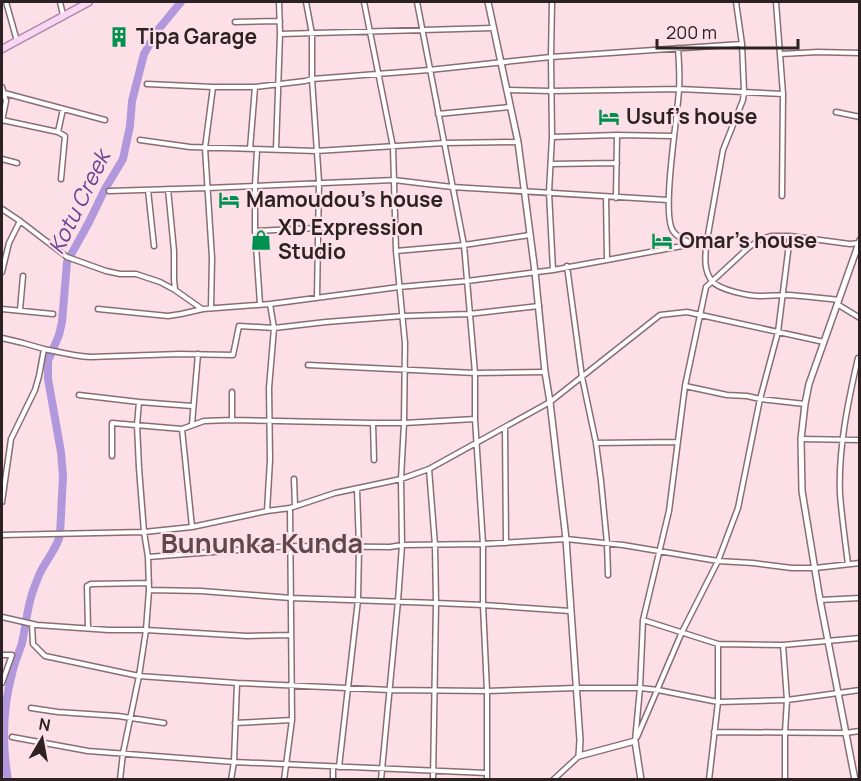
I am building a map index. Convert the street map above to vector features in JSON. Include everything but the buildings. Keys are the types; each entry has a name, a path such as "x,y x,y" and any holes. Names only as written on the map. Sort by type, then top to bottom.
{"main road":[{"path":"2,49 89,2"}],"street":[{"path":"6,2 17,41"},
{"path":"60,2 63,16"},
{"path":"276,149 279,2"},
{"path":"306,2 312,34 312,79 319,182 317,297"},
{"path":"364,2 393,147 396,251 405,343 401,479 402,544 381,780"},
{"path":"417,2 464,244 475,373 476,443 483,544 487,780"},
{"path":"488,2 518,142 535,272 566,539 580,740 579,756"},
{"path":"552,2 552,137 549,192 553,270"},
{"path":"736,2 742,44 743,100 723,150 706,246 706,268 712,281 718,286 743,294 760,296 818,297 838,302 860,318"},
{"path":"776,2 783,94 782,196"},
{"path":"235,21 280,21"},
{"path":"280,34 493,28"},
{"path":"147,84 255,87 312,79 551,57 742,44"},
{"path":"678,48 680,89 668,200 672,231 693,244"},
{"path":"781,54 818,51 860,53"},
{"path":"2,87 6,101 2,121 58,132 66,136 61,179"},
{"path":"211,308 212,258 205,148 213,87"},
{"path":"249,149 255,87"},
{"path":"507,90 680,89 783,94"},
{"path":"4,93 105,120"},
{"path":"438,114 510,107"},
{"path":"58,132 63,109"},
{"path":"836,112 860,117"},
{"path":"616,198 617,135"},
{"path":"552,137 674,136"},
{"path":"140,140 205,148 316,151 444,143 518,142"},
{"path":"257,150 255,231 260,304"},
{"path":"2,159 17,163"},
{"path":"551,164 617,163"},
{"path":"109,191 394,180 452,187 668,200"},
{"path":"168,189 175,290"},
{"path":"148,190 154,246"},
{"path":"606,197 608,259"},
{"path":"2,209 69,257 114,273 143,276 175,290 203,309"},
{"path":"2,272 9,243 20,221"},
{"path":"255,231 355,228"},
{"path":"396,251 530,235"},
{"path":"641,780 635,741 643,620 669,511 685,386 706,287 748,248 759,240 771,236 850,244 859,242"},
{"path":"635,741 682,632 718,561 738,508 760,399 778,332 790,237"},
{"path":"855,780 820,600 802,491 801,439 811,376 859,242"},
{"path":"98,309 168,316 211,308 270,304 553,270 693,244 706,246"},
{"path":"567,266 582,377 596,443 607,543 608,575"},
{"path":"20,310 22,276"},
{"path":"267,511 270,460 269,388 274,328 270,304"},
{"path":"2,339 80,357 233,355 239,326 274,328 403,316 469,314 539,306"},
{"path":"2,309 54,315"},
{"path":"2,535 144,532 192,527 292,507 335,493 401,479 429,469 550,402 660,315 687,312 824,342"},
{"path":"2,502 11,439 35,390 44,349"},
{"path":"192,424 198,354"},
{"path":"848,564 840,495 841,467 849,395 858,358"},
{"path":"308,365 475,373 545,372"},
{"path":"685,386 727,395 805,404"},
{"path":"232,392 232,420"},
{"path":"79,395 192,406"},
{"path":"120,780 123,753 139,676 149,590 139,468 137,424 139,402"},
{"path":"112,456 112,423 182,429 204,421 232,420 404,423 475,419"},
{"path":"373,423 374,460"},
{"path":"505,428 506,543"},
{"path":"182,429 192,527"},
{"path":"801,439 860,440"},
{"path":"596,443 678,442"},
{"path":"429,469 435,545 436,603 433,780"},
{"path":"284,780 292,720 290,546 294,479"},
{"path":"339,766 357,600 359,547 357,489"},
{"path":"148,557 290,546 390,547 402,544 483,544 566,539 659,550 718,561 792,568 860,563"},
{"path":"88,628 87,586 91,584 149,583"},
{"path":"149,590 201,591 291,598 483,604 570,611"},
{"path":"820,600 860,598"},
{"path":"2,617 32,624 109,630 248,636 291,635"},
{"path":"643,620 718,644 783,645 860,638"},
{"path":"32,624 33,644 45,656 139,676 390,690 487,692 640,688 718,702 787,700 860,690"},
{"path":"709,780 718,702 718,644"},
{"path":"783,645 787,700 785,780"},
{"path":"2,655 12,656 2,683"},
{"path":"231,780 234,762 237,683"},
{"path":"31,708 164,723"},
{"path":"235,723 292,720"},
{"path":"714,732 845,733 860,731"},
{"path":"12,737 88,751 234,762 487,772"},
{"path":"553,780 579,756 635,741"},
{"path":"333,767 333,780"}],"waterway":[{"name":"Kotu Creek","path":"8,780 4,726 9,687 22,643 32,595 40,573 60,535 63,476 48,379 48,361 62,322 67,262 123,159 130,126 132,101 144,54 157,31 181,2"}],"place":[{"name":"Tipa Garage","path":"119,37"},
{"name":"Usuf's house","path":"609,117"},
{"name":"Mamoudou's house","path":"229,200"},
{"name":"XD Expression Studio","path":"261,240"},
{"name":"Omar's house","path":"662,241"}],"district":[{"name":"Bununka Kunda","path":"262,544"}]}
